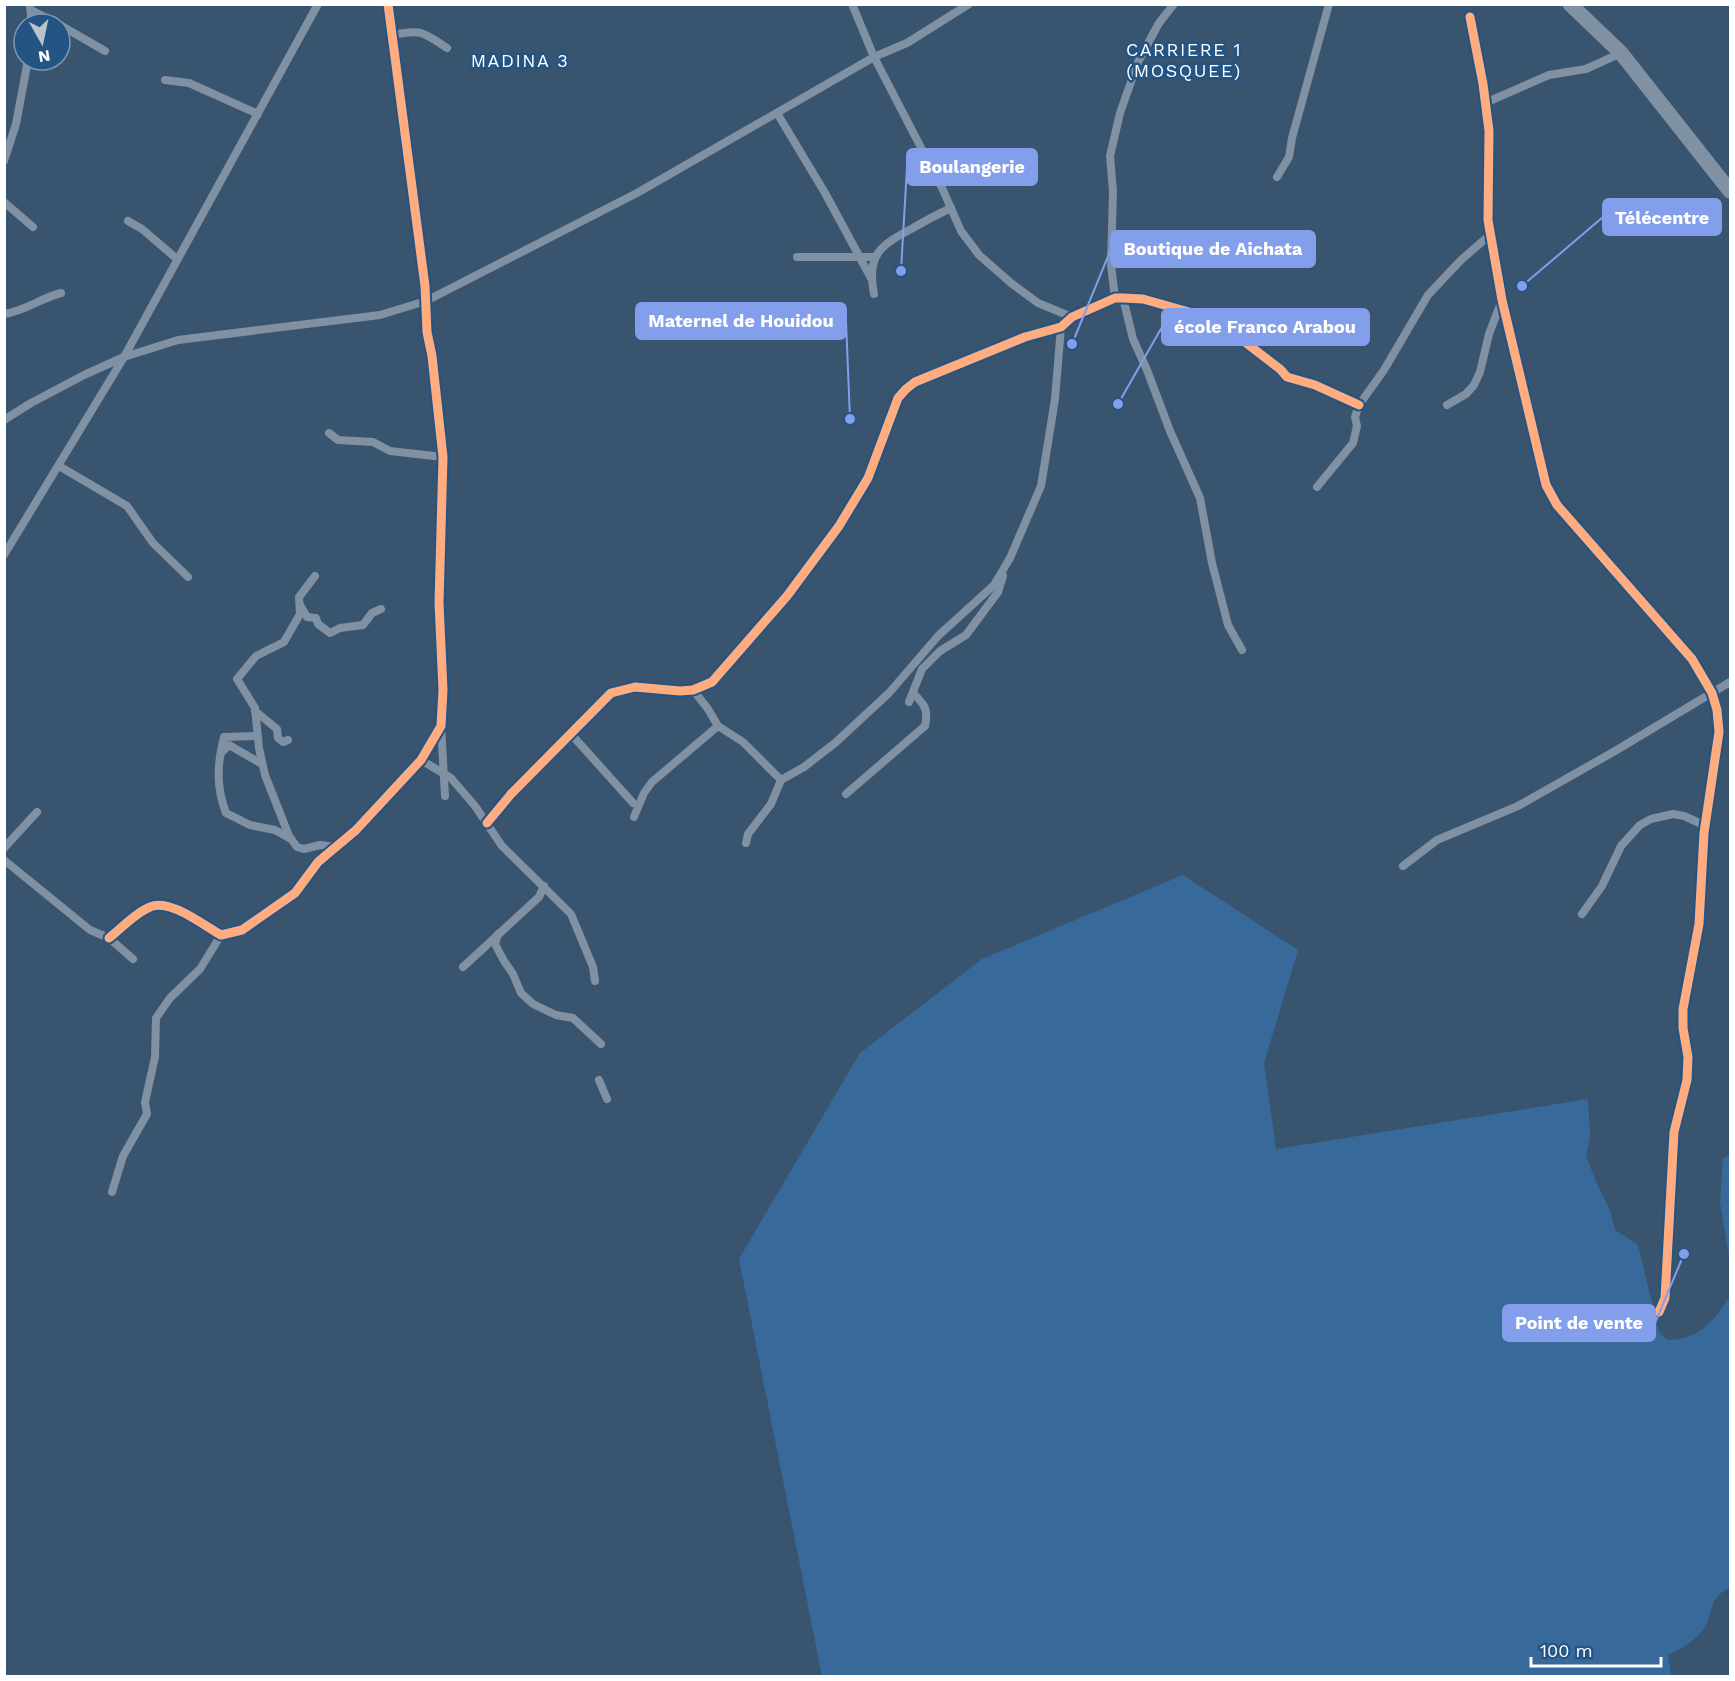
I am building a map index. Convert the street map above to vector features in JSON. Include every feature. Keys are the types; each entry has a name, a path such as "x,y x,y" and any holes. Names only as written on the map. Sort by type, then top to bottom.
{"highway":[{"path":"1570,4 1622,53 1730,188"}],"street":[{"path":"4,555 123,357 318,4"},
{"path":"388,4 426,301 427,332 432,356 442,457 440,603 443,690 441,726 445,796"},
{"path":"852,4 874,57 962,231 979,255 1038,303 1072,317"},
{"path":"4,420 31,403 123,357 178,340 380,315 426,301 637,193 874,57 907,43 969,4"},
{"path":"1174,4 1159,23 1138,62 1120,113 1110,156 1113,191 1111,265 1133,339 1200,498 1227,625 1242,650"},
{"path":"1276,177 1289,157 1292,138 1329,4"},
{"path":"1470,16 1489,131 1488,220 1502,300 1546,485 1551,496 1692,659 1712,693 1717,710 1719,732 1702,861 1699,924 1692,950 1683,1009 1683,1028 1688,1057 1687,1080 1674,1132 1665,1298 1659,1312"},
{"path":"393,35 414,31 427,34 447,48"},
{"path":"72,32 105,51"},
{"path":"1485,103 1549,75 1586,69 1622,53"},
{"path":"4,161 16,124 26,72"},
{"path":"165,80 189,83 258,114"},
{"path":"777,113 825,193 871,278 874,294"},
{"path":"4,202 33,227"},
{"path":"871,278 875,257 887,242 951,207"},
{"path":"128,221 142,229 177,259"},
{"path":"1317,487 1353,443 1357,426 1355,417 1359,405 1428,295 1461,260 1491,234"},
{"path":"796,257 875,257"},
{"path":"4,314 23,310 30,304 61,292"},
{"path":"487,823 511,794 611,693 635,687 693,690 712,682 787,596 839,526 868,478 898,398 915,382 1025,337 1061,327 1072,317 1119,298 1143,299 1206,318 1224,326 1280,369 1287,377 1359,405"},
{"path":"1447,405 1466,394 1477,379 1489,334 1502,300"},
{"path":"909,702 922,669 940,651 966,635 998,591 1008,561 1041,486 1055,399 1061,327"},
{"path":"329,434 338,440 373,442 390,451 442,457"},
{"path":"59,466 127,506 153,543 188,578"},
{"path":"746,843 748,834 771,804 782,780 820,755 889,693 938,636 988,591 1008,561"},
{"path":"288,740 283,742 278,738 277,729 255,711 237,679 256,656 284,642 300,614 299,597 315,576"},
{"path":"300,605 307,617 316,618 318,624 330,633 340,628 363,625 372,613 381,609"},
{"path":"1402,866 1437,840 1518,806 1731,682"},
{"path":"693,690 718,726 743,742 782,780"},
{"path":"846,794 925,726 927,718 925,704 913,693"},
{"path":"255,711 262,764 275,804 291,839 297,846 304,849 320,845 336,847"},
{"path":"109,938 151,906 162,904 178,909 221,934 242,930 295,892 318,862 356,830 421,760 441,726"},
{"path":"634,817 644,793 652,782 718,726"},
{"path":"572,734 633,803"},
{"path":"257,736 224,737 220,754 218,787 226,813 250,825 275,830 291,839"},
{"path":"220,754 230,745 262,764"},
{"path":"421,760 452,778 502,846 571,914 593,967 595,981"},
{"path":"4,848 37,812"},
{"path":"1582,914 1602,886 1621,846 1640,825 1660,816 1673,814 1684,816 1706,826"},
{"path":"4,860 90,930 109,938 133,959"},
{"path":"463,966 539,897 544,886"},
{"path":"112,1192 123,1156 147,1114 145,1102 156,1057 156,1018 170,998 200,969 221,934"},
{"path":"498,934 495,944 513,974 521,993 533,1004 556,1015 573,1018 580,1027 601,1044"},
{"path":"599,1080 607,1099"}],"shaded area":[{"path":"1183,875 1298,950 1264,1063 1276,1149 1588,1099 1590,1136 1586,1156 1610,1210 1615,1230 1638,1245 1659,1332 1667,1340 1688,1337 1697,1333 1712,1321 1730,1296 1730,1588 1714,1601 1703,1630 1687,1645 1668,1655 1671,1676 822,1676 739,1259 860,1053 982,959"},
{"path":"1730,1155 1730,1262 1720,1202 1723,1158"}],"cycle path":[{"path":"109,938 139,913 158,905 176,909 221,935 242,930 295,893 318,862 356,830 421,760 441,726 443,690 439,603 443,457 432,356 427,332 425,286 388,4"},
{"path":"1470,17 1483,84 1489,131 1488,220 1502,300 1546,485 1557,505 1692,659 1712,693 1717,710 1719,732 1704,833 1699,924 1683,1009 1683,1028 1688,1057 1687,1080 1674,1132 1665,1298 1659,1312"},
{"path":"487,823 511,794 611,693 635,687 693,690 712,682 787,596 839,526 868,478 898,398 915,382 1025,337 1061,327 1072,317 1115,298 1143,299 1196,314 1224,326 1280,369 1287,377 1315,385 1359,405"}],"place":[{"name":"Boulangerie","path":"901,271"},
{"name":"Télécentre","path":"1522,286"},
{"name":"Boutique de Aichata","path":"1072,344"},
{"name":"école Franco Arabou","path":"1118,404"},
{"name":"Maternel de Houidou","path":"850,419"},
{"name":"Point de vente","path":"1684,1254"}],"district":[{"name":"CARRIERE 1 (MOSQUEE)","path":"1184,59"},
{"name":"MADINA 3","path":"520,60"}]}
